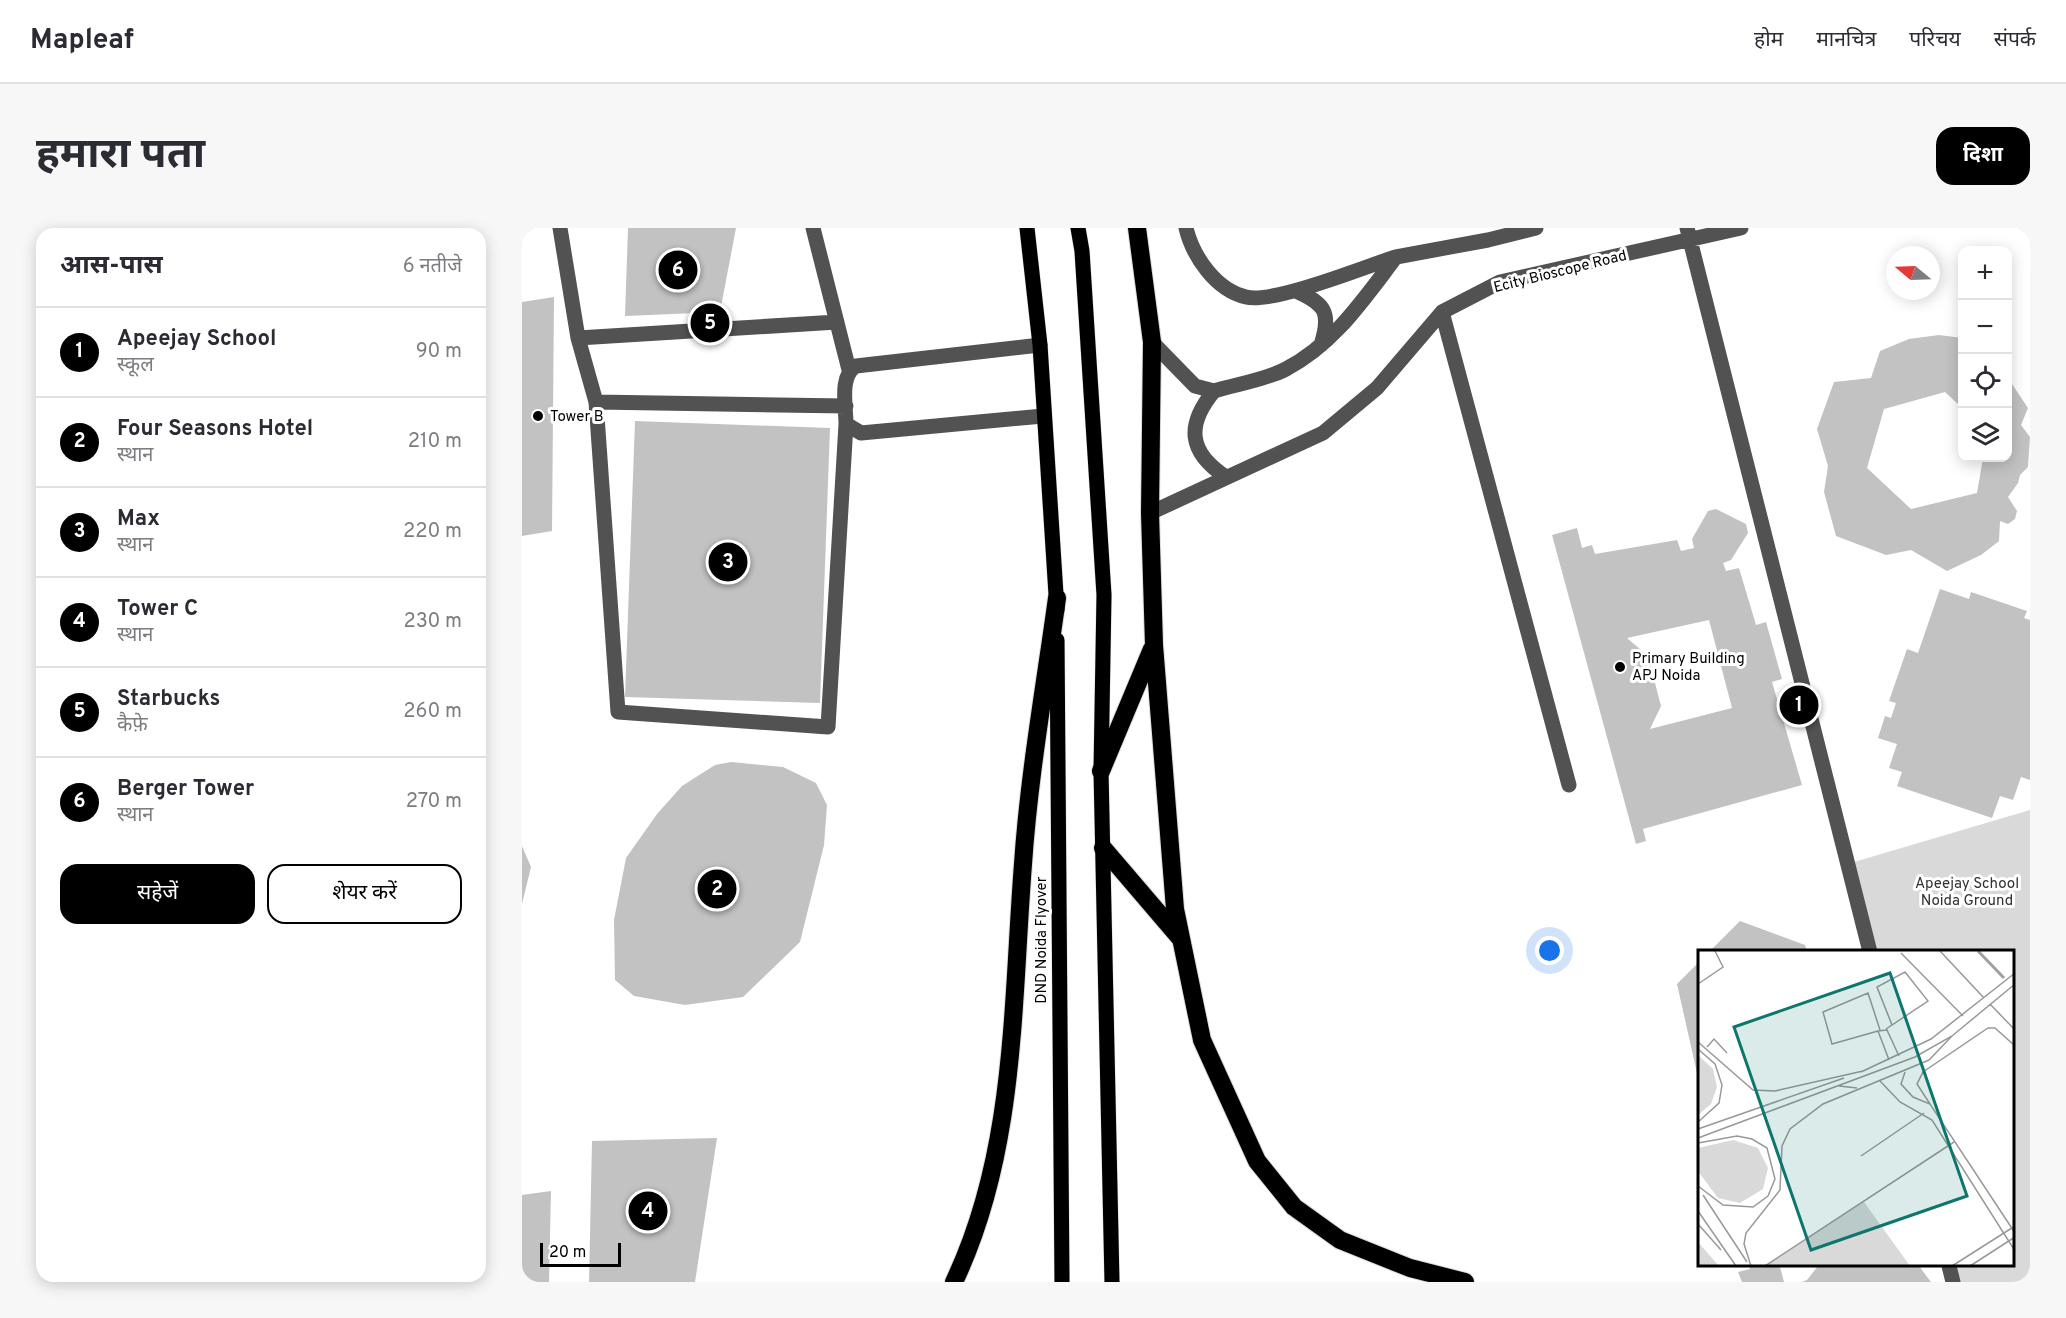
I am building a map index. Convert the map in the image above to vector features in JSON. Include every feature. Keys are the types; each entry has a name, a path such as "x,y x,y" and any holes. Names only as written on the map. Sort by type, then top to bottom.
{"highway":[{"path":"1137,228 1152,342 1150,513 1154,645 1175,909 1202,1040 1257,1161 1294,1207 1340,1240 1410,1268 1465,1282"},
{"path":"954,1282 968,1252 994,1171 1009,1073 1023,861 1057,598"},
{"path":"1101,771 1154,645"},
{"path":"1103,848 1182,940"}],"main road":[{"name":"DND Noida Flyover","path":"1027,228 1040,345 1057,598 1062,1282"},
{"path":"1078,228 1082,251 1104,595 1101,771 1112,1282"}],"lane":[{"path":"560,228 578,338 596,402 618,712 828,727 846,424 846,377 849,370 813,228"},
{"path":"1186,228 1205,268 1225,290 1248,298 1296,291 1396,257 1536,228"},
{"name":"Ecity Bioscope Road","path":"1150,513 1323,433 1377,388 1442,312 1500,282 1688,234 1741,228"},
{"path":"1688,234 1700,273 1869,950"},
{"path":"1152,342 1195,386 1214,391 1284,370 1320,348 1348,320 1396,257"},
{"path":"1296,291 1317,300 1325,312 1327,326 1320,348"},
{"path":"1442,312 1569,785"},
{"path":"578,338 837,322"},
{"path":"849,370 863,364 1040,345"},
{"path":"1214,391 1196,416 1194,434 1206,461 1226,477"},
{"path":"596,402 846,406"},
{"path":"846,424 861,433 1044,416"},
{"path":"1948,1267 1953,1282"}],"green space":[{"name":"Apeejay School Noida Ground","path":"2030,810 2030,1282 1957,1282 1953,1267 2015,1267 2015,950 1876,950 1854,862"}],"building":[{"path":"628,228 736,228 720,312 625,316"},
{"name":"Tower B","path":"554,297 552,531 522,536 522,302"},
{"path":"1939,335 1958,337 1958,404 1945,392 1884,409 1867,468 1911,509 1977,493 1982,462 2012,462 2012,384 2028,408 2021,425 2030,437 2028,467 2020,475 2018,483 2008,497 2017,511 2015,519 2008,524 2000,521 1999,541 1981,555 1947,571 1911,550 1886,555 1836,536 1824,492 1828,466 1817,429 1834,382 1871,378 1880,351 1909,339"},
{"path":"635,421 830,428 820,703 625,697"},
{"name":"Primary Building APJ Noida","path":"1716,509 1746,524 1748,533 1731,560 1723,563 1726,571 1739,568 1756,625 1766,622 1782,679 1772,682 1802,785 1643,829 1646,841 1636,844 1552,535 1577,528 1582,548 1592,545 1595,554 1677,540 1681,551 1694,548 1692,539 1708,511","holes":["1709,620 1732,708 1650,729 1661,706 1648,656 1627,638"]},
{"path":"1940,589 1969,599 1971,592 2027,611 2024,618 2030,620 2030,780 2021,777 2013,800 2000,796 1992,818 1897,786 1902,772 1889,768 1897,744 1878,738 1885,716 1891,718 1896,703 1889,701 1907,649 1918,653"},
{"path":"731,762 783,767 816,783 827,805 824,845 800,942 743,997 685,1005 634,996 615,980 614,920 626,858 657,814 682,786 715,765"},
{"path":"522,846 531,867 522,904"},
{"path":"1740,921 1805,945 1806,950 1711,950"},
{"path":"1698,963 1697,1073 1677,984"},
{"path":"717,1138 695,1282 589,1282 592,1141"},
{"path":"551,1191 549,1282 522,1282 522,1195"},
{"path":"1749,1267 1780,1267 1784,1282 1742,1282 1738,1272 1750,1269"},
{"path":"1817,1267 1920,1267 1931,1282 1802,1282 1807,1280"}],"place":[{"name":"Berger Tower","path":"678,270"},
{"name":"Starbucks","path":"710,323"},
{"name":"Tower B","path":"538,416"},
{"name":"Max","path":"728,562"},
{"name":"Primary Building APJ Noida","path":"1620,667"},
{"name":"Apeejay School","path":"1799,705"},
{"name":"Four Seasons Hotel","path":"717,889"},
{"name":"Tower C","path":"648,1211"}]}
